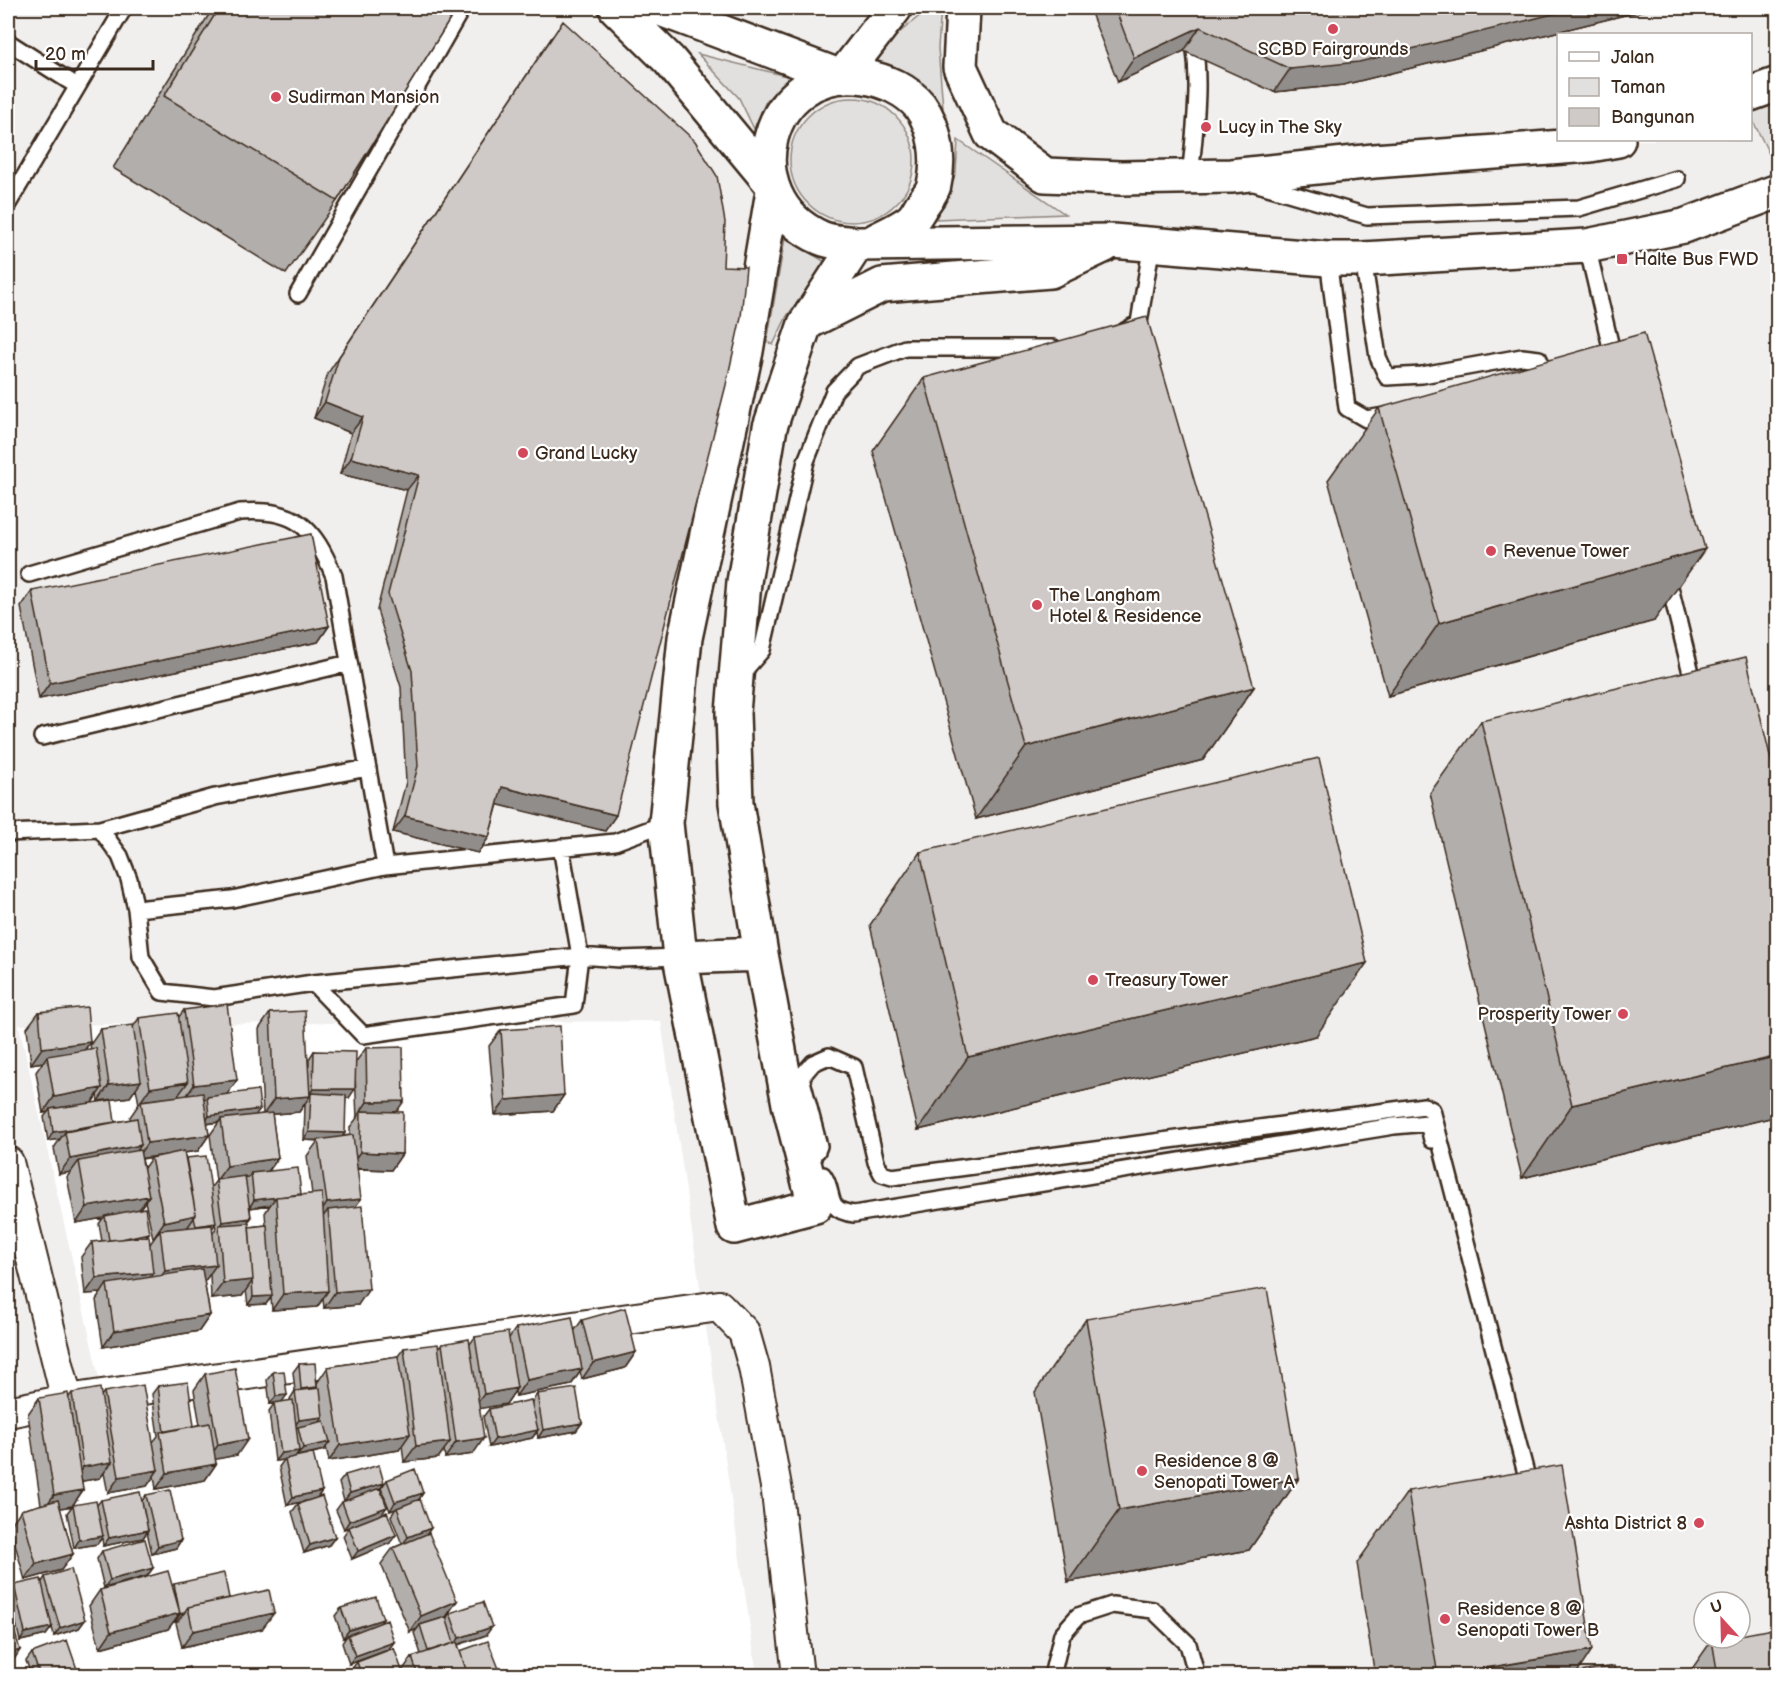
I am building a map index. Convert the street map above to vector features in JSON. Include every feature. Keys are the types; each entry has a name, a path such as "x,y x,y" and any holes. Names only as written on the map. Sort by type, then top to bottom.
{"main road":[{"path":"616,8 669,60 772,187 793,220 823,239 865,243 1112,241 1328,260 1363,259 1587,246 1684,226 1778,191"},
{"path":"658,8 840,75 886,80 920,106 937,144 934,186 911,222 865,243 805,324 770,427 744,582 733,713 736,803 760,954 789,1104 808,1179 734,1227 680,957 666,823 685,638 746,351 772,187 768,163 769,143 775,124 786,107 800,93 817,82 840,75 895,8"},
{"path":"963,8 960,67 991,134 1045,175 1121,178 1231,176 1374,161 1590,145 1612,141"},
{"path":"1752,93 1778,84"},
{"path":"805,324 882,285 1050,271 1112,241"},
{"path":"680,957 760,954"}],"street":[{"path":"8,1162 67,1400"},
{"path":"8,1412 67,1400 719,1306 744,1332 754,1367 777,1492 798,1676"}],"lane":[{"path":"8,204 124,8"},
{"path":"298,294 462,8"},
{"path":"1186,8 1193,28 1199,90 1190,177"},
{"path":"8,42 76,86"},
{"path":"1231,176 1367,216 1579,208 1677,179"},
{"path":"1109,340 1139,323 1152,243"},
{"path":"1587,246 1618,379"},
{"path":"1363,259 1378,357 1387,377 1433,373 1522,357 1539,359 1545,373 1537,388 1525,390"},
{"path":"1328,260 1347,408 1366,419 1400,413"},
{"path":"736,683 748,664 762,650 806,461 834,391 858,366 904,348 1065,348"},
{"path":"29,574 240,512 265,510 288,517 303,526 320,542 334,576 385,866"},
{"path":"1663,560 1700,707"},
{"path":"42,737 350,663"},
{"path":"8,833 100,829 214,797 368,768"},
{"path":"136,909 232,899 385,866 615,842 666,823"},
{"path":"100,829 120,856 136,909 141,957 162,992 213,998 313,983 580,956 620,959 680,957"},
{"path":"313,983 363,1035 574,1005 580,956 561,847"},
{"path":"808,1179 819,1146 801,1077 813,1063 829,1056 841,1059 854,1067 876,1162 882,1174 892,1177 1424,1106 1432,1110 1432,1121 1529,1501"},
{"path":"808,1179 823,1175 833,1206 841,1212 854,1214 1432,1121"},
{"path":"1052,1676 1062,1634 1078,1616 1112,1605 1153,1610 1188,1644 1197,1676"}],"shaded area":[{"path":"8,8 1777,8 1777,1675 757,1675 661,1021 19,1025 100,1382 8,1401"}],"green space":[{"path":"929,8 941,8 938,48 943,107 910,76 869,58"},
{"path":"698,54 790,77 766,101 754,129 739,98"},
{"path":"852,98 876,103 896,116 909,136 914,160 909,184 896,204 876,217 852,222 828,217 808,204 795,184 790,160 795,136 808,116 828,103"},
{"path":"1778,104 1777,170 1752,119 1752,111"},
{"path":"958,140 1065,214 936,219 956,172"},
{"path":"785,238 827,263 787,316 773,345 767,342"}],"building":[{"name":"Sudirman Mansion","path":"219,8 457,8 337,201 164,96"},
{"path":"1115,8 1577,8 1359,62 1290,69 1200,27 1134,58"},
{"name":"Grand Lucky","path":"563,21 695,141 717,176 725,222 723,266 746,267 741,317 726,385 616,815 502,787 489,837 405,816 418,766 412,671 388,594 419,475 351,458 363,417 325,402 339,357"},
{"path":"1147,317 1254,687 1026,747 924,378"},
{"path":"1644,333 1705,549 1439,623 1379,408"},
{"path":"311,534 329,626 50,683 32,591"},
{"name":"Prosperity Tower","path":"1746,657 1778,788 1778,1056 1572,1105 1481,721"},
{"name":"Treasury Tower","path":"1319,758 1367,963 968,1057 920,852"},
{"path":"227,1004 237,1080 194,1085 184,1010"},
{"path":"87,1007 90,1042 42,1048 39,1012"},
{"path":"305,1011 310,1096 274,1099 270,1013"},
{"path":"178,1013 188,1082 150,1088 139,1018"},
{"path":"133,1025 141,1081 109,1085 101,1029"},
{"path":"560,1026 564,1095 506,1100 501,1030"},
{"path":"403,1047 404,1101 367,1102 366,1048"},
{"path":"96,1048 102,1088 54,1097 47,1056"},
{"path":"314,1051 356,1052 355,1089 313,1089"},
{"path":"258,1090 260,1109 209,1116 207,1097"},
{"path":"203,1093 209,1135 147,1143 141,1101"},
{"path":"311,1093 346,1095 345,1133 309,1132"},
{"path":"112,1100 115,1122 53,1132 50,1109"},
{"path":"361,1111 403,1112 402,1154 360,1152"},
{"path":"272,1113 278,1158 227,1166 221,1119"},
{"path":"137,1118 141,1145 70,1159 65,1132"},
{"path":"353,1135 361,1199 327,1203 318,1140"},
{"path":"140,1150 149,1196 87,1207 79,1161"},
{"path":"184,1151 196,1215 164,1222 151,1158"},
{"path":"206,1156 216,1223 196,1226 186,1158"},
{"path":"298,1168 301,1194 254,1200 251,1173"},
{"path":"245,1176 251,1218 222,1222 216,1180"},
{"path":"322,1193 328,1291 283,1294 276,1197"},
{"path":"362,1206 369,1289 335,1292 328,1210"},
{"path":"145,1208 149,1233 109,1240 105,1216"},
{"path":"249,1223 253,1280 223,1283 219,1225"},
{"path":"212,1225 216,1265 165,1271 160,1230"},
{"path":"267,1225 272,1296 253,1297 249,1227"},
{"path":"149,1236 153,1273 96,1278 92,1242"},
{"path":"202,1269 210,1315 114,1331 107,1284"},
{"path":"1267,1288 1299,1478 1119,1510 1086,1319"},
{"path":"625,1308 636,1352 593,1363 582,1320"},
{"path":"572,1317 582,1369 527,1380 516,1328"},
{"path":"508,1332 517,1388 484,1394 475,1337"},
{"path":"469,1339 484,1438 456,1442 442,1344"},
{"path":"438,1344 450,1442 416,1446 404,1348"},
{"path":"398,1356 410,1434 340,1445 328,1367"},
{"path":"315,1363 317,1387 301,1389 299,1364"},
{"path":"235,1368 248,1439 218,1445 205,1374"},
{"path":"284,1371 287,1395 276,1396 273,1372"},
{"path":"188,1382 194,1426 164,1432 158,1386"},
{"path":"143,1385 158,1470 119,1477 104,1392"},
{"path":"100,1388 112,1462 83,1467 72,1393"},
{"path":"320,1388 323,1417 299,1420 295,1391"},
{"path":"576,1388 582,1423 543,1430 537,1394"},
{"path":"68,1393 83,1490 54,1495 39,1398"},
{"path":"293,1400 299,1451 281,1453 274,1403"},
{"path":"531,1400 538,1430 495,1439 489,1409"},
{"path":"324,1421 330,1442 303,1448 298,1427"},
{"path":"210,1423 216,1464 167,1473 160,1432"},
{"path":"313,1453 322,1491 293,1497 285,1459"},
{"path":"379,1465 384,1483 350,1493 345,1475"},
{"path":"1562,1465 1592,1650 1438,1676 1408,1491"},
{"path":"415,1469 423,1493 395,1502 387,1480"},
{"path":"380,1488 387,1507 349,1521 342,1502"},
{"path":"170,1490 181,1540 158,1546 146,1495"},
{"path":"140,1492 148,1530 109,1538 101,1500"},
{"path":"322,1496 335,1537 310,1545 298,1504"},
{"path":"420,1499 431,1528 408,1537 397,1508"},
{"path":"58,1500 73,1554 36,1564 21,1510"},
{"path":"96,1501 103,1536 79,1540 73,1505"},
{"path":"387,1512 396,1535 358,1551 349,1527"},
{"path":"429,1533 457,1601 421,1616 393,1548"},
{"path":"145,1539 153,1568 110,1580 102,1551"},
{"path":"71,1569 85,1620 60,1628 45,1577"},
{"path":"168,1571 180,1613 111,1632 100,1590"},
{"path":"224,1573 229,1598 188,1607 184,1613 180,1614 174,1584"},
{"path":"41,1579 52,1627 25,1633 14,1585"},
{"path":"269,1590 274,1613 193,1631 188,1607"},
{"path":"376,1597 383,1619 349,1630 341,1608"},
{"path":"483,1602 492,1627 459,1638 450,1613"},
{"path":"446,1617 454,1643 428,1651 420,1625"},
{"path":"387,1620 394,1642 355,1656 348,1635"},
{"path":"12,1623 20,1650 8,1654 8,1625"},
{"path":"1778,1628 1778,1676 1718,1676 1714,1650 1752,1650 1752,1633"},
{"path":"67,1640 78,1672 69,1676 40,1676 32,1653"},
{"path":"488,1641 500,1671 489,1676 468,1676 460,1651"},
{"path":"457,1642 468,1676 418,1676 412,1657"},
{"path":"394,1648 404,1676 362,1676 357,1662"},
{"path":"1614,1666 1616,1676 1555,1676"},
{"path":"189,1667 191,1676 150,1676"},
{"path":"284,1672 284,1676 263,1676"}],"place":[{"name":"SCBD Fairgrounds","path":"1333,29"},
{"name":"Sudirman Mansion","path":"276,97"},
{"name":"Lucy in The Sky","path":"1206,127"},
{"name":"Halte Bus FWD","path":"1622,259"},
{"name":"Grand Lucky","path":"523,453"},
{"name":"Revenue Tower","path":"1491,551"},
{"name":"The Langham Hotel & Residence","path":"1037,605"},
{"name":"Treasury Tower","path":"1093,980"},
{"name":"Prosperity Tower","path":"1623,1014"},
{"name":"Residence 8 @ Senopati Tower A","path":"1142,1471"},
{"name":"Ashta District 8","path":"1699,1523"},
{"name":"Residence 8 @ Senopati Tower B","path":"1445,1619"}]}
